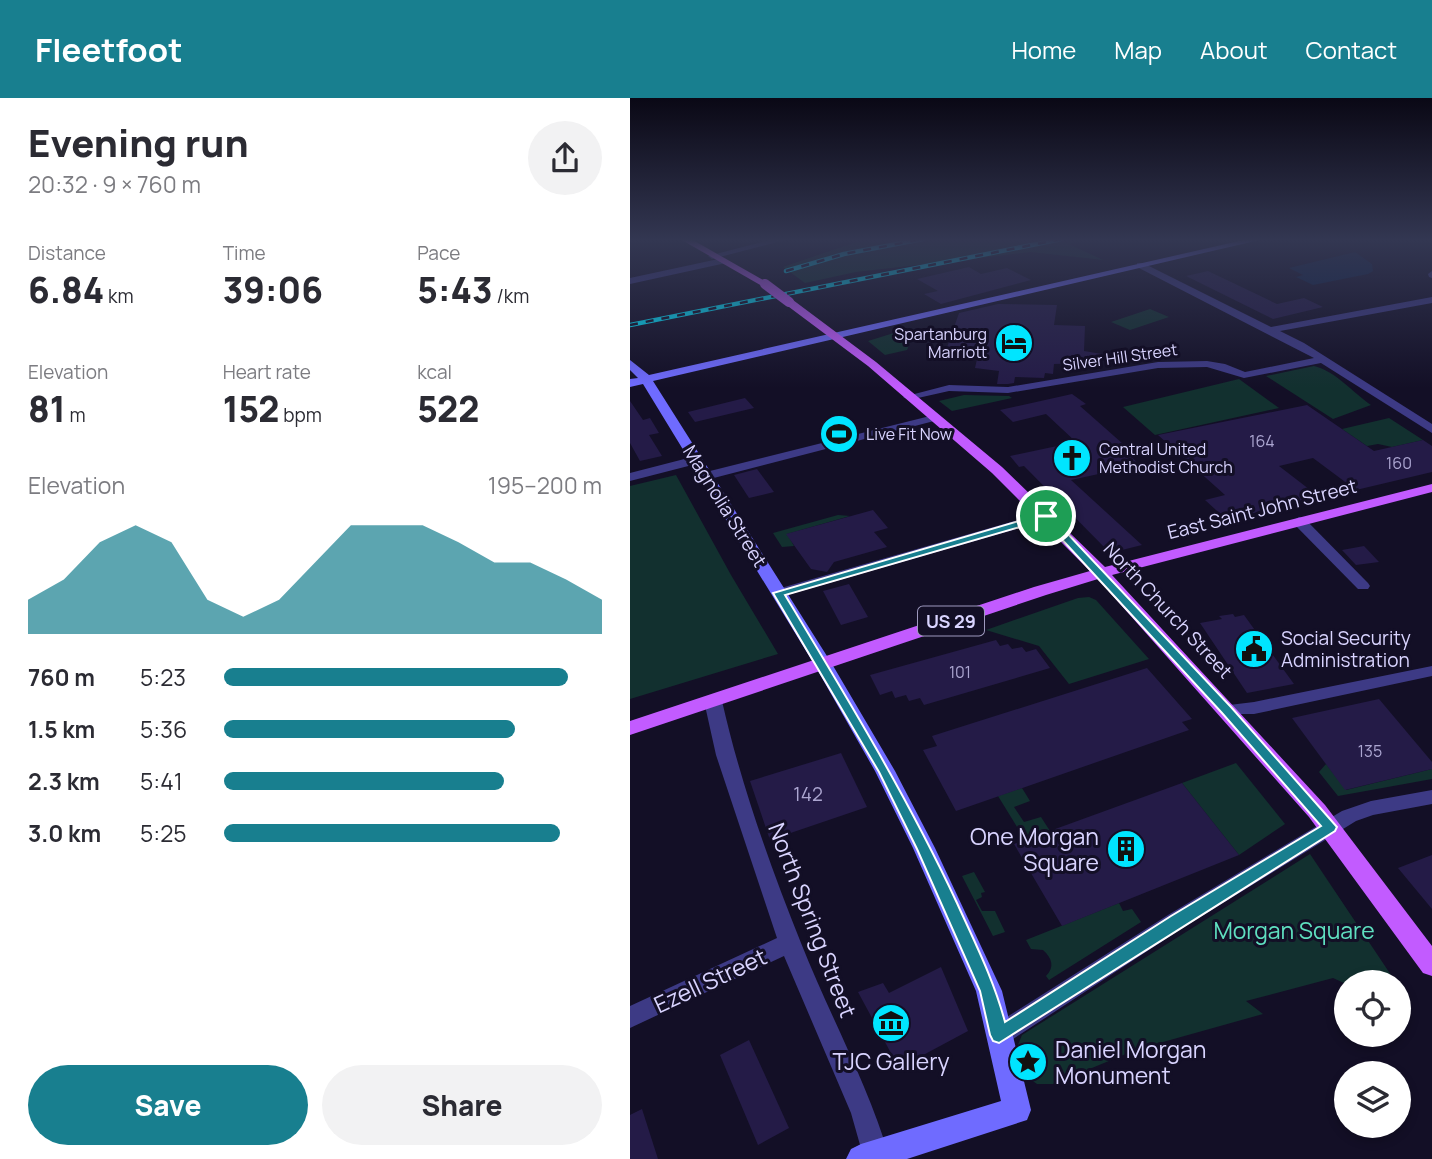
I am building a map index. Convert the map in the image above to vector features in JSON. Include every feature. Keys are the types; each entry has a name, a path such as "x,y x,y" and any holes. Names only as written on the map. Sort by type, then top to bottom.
{"main road":[{"name":"North Church Street","path":"771,289 838,337 934,418 1046,516 1102,573 1330,827 1432,965"},
{"name":"East Saint John Street","path":"1102,573 1432,488"},
{"name":"US 29","path":"630,727 1040,591 1102,573"}],"street":[{"path":"630,383 1041,289"},
{"path":"1187,289 1300,345 1432,429"},
{"path":"1269,330 1432,300"},
{"name":"Silver Hill Street","path":"911,399 949,388 1008,390 1181,363 1221,366 1244,375 1322,360"},
{"name":"Magnolia Street","path":"630,363 646,379 779,593 885,771 989,991 1017,1110 871,1157"},
{"name":"Silver Hill Street","path":"911,399 962,389"},
{"path":"706,476 934,418"},
{"path":"630,477 696,460"},
{"path":"779,593 1046,516"},
{"path":"1299,521 1363,586"},
{"path":"1227,710 1254,708 1432,671"},
{"name":"North Spring Street","path":"713,701 726,755 790,943 864,1113 871,1157"},
{"path":"999,1035 1176,921 1330,827 1371,808 1432,797"},
{"name":"Ezell Street","path":"630,1017 790,943"}],"green space":[{"path":"1150,309 1169,317 1130,330 1111,322"},
{"path":"910,328 915,331 907,350 885,355 868,341"},
{"path":"1314,366 1337,378 1371,405 1333,419 1266,376"},
{"path":"1239,379 1279,408 1155,435 1123,407"},
{"path":"964,395 1012,398 952,411 939,401"},
{"path":"1389,418 1423,440 1392,447 1378,444 1367,446 1342,429"},
{"path":"676,475 778,654 630,699 630,486"},
{"path":"838,515 850,516 787,534 794,546 782,547 773,533"},
{"path":"1089,597 1096,600 1149,659 1069,684 1039,646 986,630 1078,598"},
{"path":"1236,763 1285,824 1239,855 1182,783"},
{"path":"1326,764 1346,790 1432,769 1432,779 1338,796 1319,772"},
{"path":"1022,788 1030,801 1014,807 1024,822 1041,817 1050,831 1025,840 998,796"},
{"name":"Morgan Square","path":"1310,854 1388,970 1334,970 1334,978 1246,1001 1263,1014 1138,1049 1053,1084 1037,1084 1026,1076 1014,1054 1022,1035"},
{"path":"974,872 985,892 976,900 982,911 995,911 1005,932 993,936 962,876"},
{"path":"1119,903 1123,911 1132,909 1141,922 1049,980 1046,976 1051,966 1049,956 1043,950 1031,949 1026,940"}],"building":[{"path":"934,289 999,289 941,304 924,294 938,291"},
{"path":"1211,289 1245,289 1277,304 1304,298 1323,307 1273,319"},
{"name":"Spartanburg Marriott","path":"998,304 1057,305 1054,325 1085,326 1084,351 1108,355 1092,363 1054,364 1053,374 1045,373 1044,378 1015,377 1014,383 1008,384 997,384 999,371 975,368 977,359 944,356 959,313"},
{"path":"1072,394 1086,404 1080,406 1131,451 1126,452 1140,465 1071,480 1142,545 1110,553 1024,466 1019,467 1010,456 1076,442 1046,414 1013,422 1000,410"},
{"path":"745,398 754,408 695,422 688,412"},
{"path":"630,401 643,420 650,418 659,433 649,435 662,456 640,461 630,443"},
{"path":"1307,405 1374,451 1423,440 1432,446 1432,472 1356,490 1313,458 1279,466 1318,496 1227,520 1205,500 1225,495 1158,435"},
{"path":"757,469 774,492 749,498 734,475"},
{"path":"873,510 888,528 874,532 887,547 834,562 827,572 811,569 786,534"},
{"path":"1364,546 1379,562 1356,565 1342,550"},
{"path":"849,584 868,617 841,625 823,591"},
{"path":"1233,614 1235,617 1244,615 1294,684 1247,693 1200,623"},
{"path":"996,640 1000,646 1008,644 1012,649 1022,647 1026,652 1036,649 1050,668 924,705 920,698 909,701 906,695 895,698 892,691 880,695 870,675"},
{"path":"1147,668 1192,719 1182,722 1189,730 956,811 923,750 937,746 932,736"},
{"path":"1379,699 1432,762 1432,769 1345,790 1292,718"},
{"path":"841,753 867,807 770,840 750,781"},
{"name":"One Morgan Square","path":"1182,783 1239,855 1062,926 1014,844"},
{"path":"1432,855 1432,909 1398,868"},
{"path":"941,967 968,1031 899,1068 858,992 883,983 889,993"},
{"path":"749,1040 789,1128 758,1145 720,1055"},
{"path":"642,1109 658,1159 630,1159 630,1115"}],"railway":[{"path":"630,325 813,289"}],"place":[{"name":"Spartanburg Marriott","path":"1014,343"},
{"name":"Live Fit Now","path":"839,434"},
{"name":"Central United Methodist Church","path":"1072,458"},
{"name":"Social Security Administration","path":"1254,649"},
{"name":"One Morgan Square","path":"1126,849"},
{"name":"TJC Gallery","path":"891,1023"},
{"name":"Daniel Morgan Monument","path":"1028,1062"}],"route":[{"path":"1046,516 1102,573 1330,827 1176,921 999,1035 989,991 924,849 885,771 779,593 1046,516"}]}
